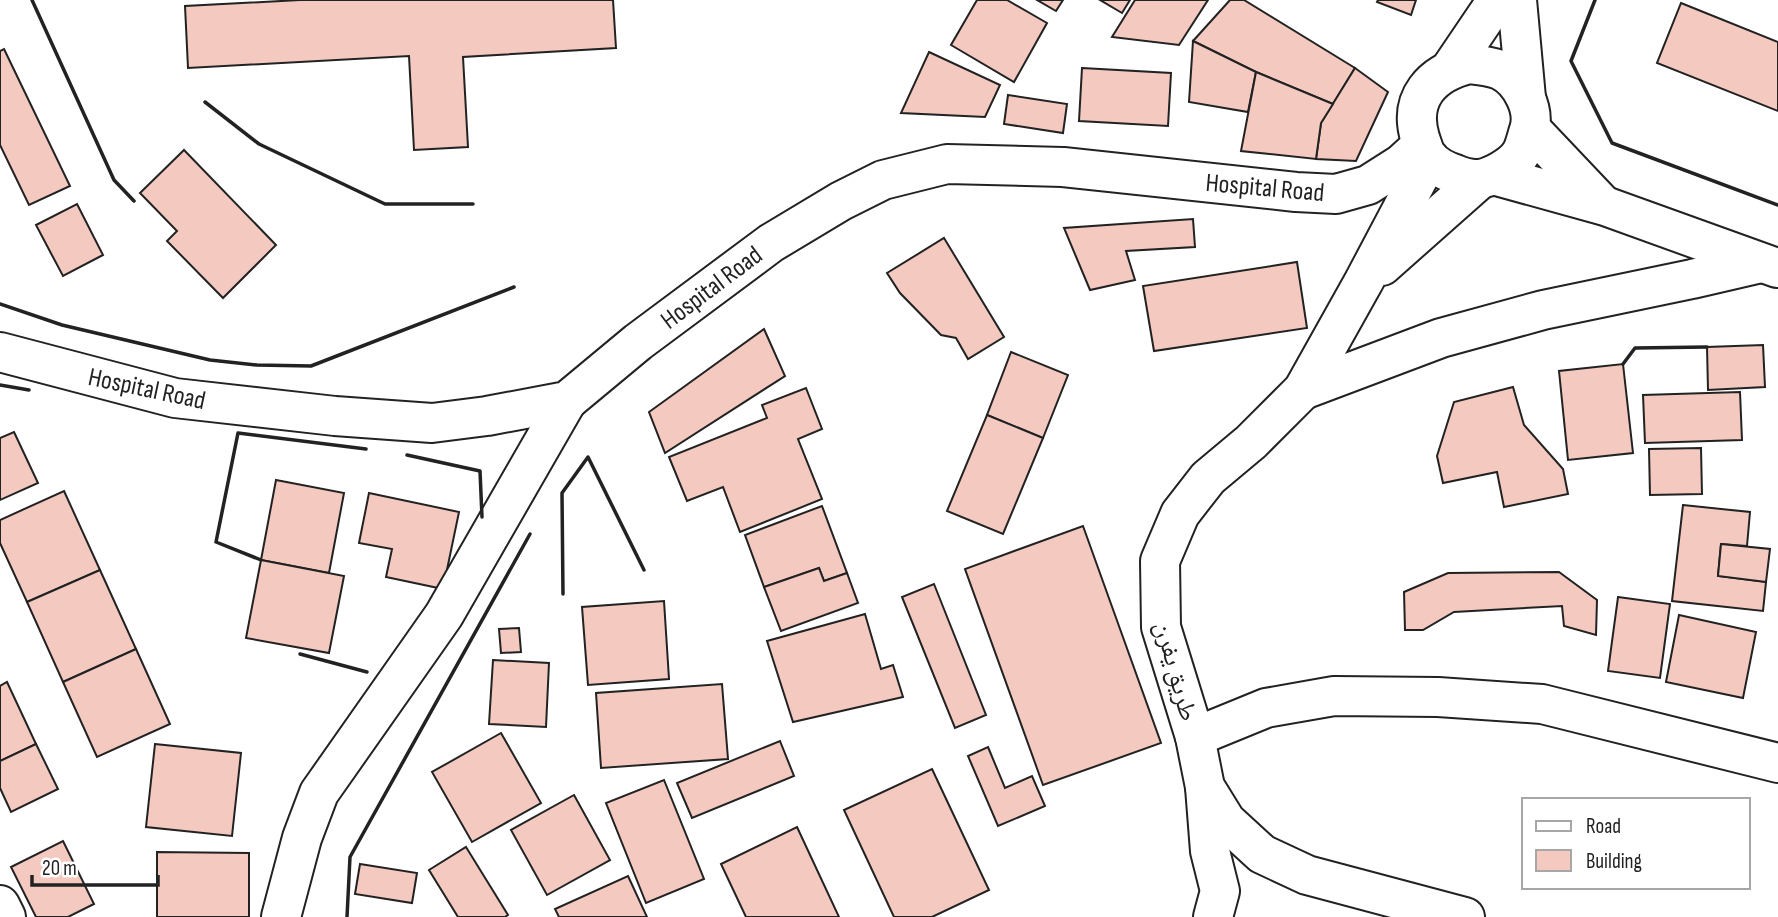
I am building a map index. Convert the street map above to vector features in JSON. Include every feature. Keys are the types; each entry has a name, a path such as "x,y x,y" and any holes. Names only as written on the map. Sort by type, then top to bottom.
{"street":[{"path":"1451,68 1497,0"},
{"path":"1364,281 1486,177 1510,165 1521,153 1528,113 1517,0"},
{"path":"1605,206 1528,113 1516,83 1503,71 1486,65 1469,64 1451,68 1435,78 1424,92 1418,109 1417,128 1425,152 1446,171 1462,177 1486,177 1605,206 1769,266"},
{"name":"طريق يفرن","path":"1425,152 1364,281 1303,390 1251,442 1208,478 1180,514 1160,561 1161,627 1195,737 1205,787 1226,821 1262,855 1307,875 1465,917"},
{"name":"Hospital Road","path":"0,352 176,398 335,416 432,423 487,416 567,401 638,342 771,243 841,201 883,180 947,164 1063,167 1336,194 1367,185 1425,152"},
{"path":"1303,390 1441,338 1543,310 1769,266"},
{"path":"281,917 302,838 319,793 444,615 567,401"},
{"path":"1195,737 1266,708 1334,696 1438,697 1542,704 1778,763"},
{"path":"1205,787 1210,851 1220,891 1213,917"},
{"path":"0,905 6,917"}],"building":[{"path":"300,0 613,0 616,48 463,57 468,147 414,150 409,56 188,68 185,6"},
{"path":"977,0 1007,0 1047,23 1014,82 951,45"},
{"path":"1037,0 1063,0 1056,11"},
{"path":"1100,0 1130,0 1122,13"},
{"path":"1135,0 1208,0 1179,45 1112,37"},
{"path":"1230,0 1244,0 1355,68 1333,104 1256,72 1193,41"},
{"path":"1416,0 1411,15 1377,2"},
{"path":"1681,3 1778,42 1778,111 1657,63"},
{"path":"1193,41 1256,72 1248,112 1189,102"},
{"path":"4,49 70,186 29,205 0,145 0,51"},
{"path":"929,52 1000,85 985,117 901,113"},
{"path":"1082,68 1171,73 1168,126 1079,121"},
{"path":"1355,68 1388,92 1356,161 1316,159 1321,123"},
{"path":"1256,72 1333,104 1321,123 1316,159 1241,151"},
{"path":"1008,95 1067,104 1063,133 1004,124"},
{"path":"184,150 276,245 223,298 167,241 177,231 140,193"},
{"path":"77,204 103,255 63,276 36,225"},
{"path":"1193,219 1195,247 1126,251 1135,280 1090,290 1064,228"},
{"path":"944,238 1004,337 968,359 956,338 941,335 900,293 887,273"},
{"path":"1297,262 1307,328 1154,351 1143,286"},
{"path":"764,329 785,376 665,453 649,412"},
{"path":"1763,345 1765,387 1708,390 1707,347"},
{"path":"1011,352 1068,375 1043,438 987,415"},
{"path":"1623,364 1633,453 1568,460 1559,371"},
{"path":"1513,387 1524,425 1563,469 1568,494 1504,507 1497,472 1443,483 1437,456 1454,402"},
{"path":"806,388 822,429 798,439 822,499 740,532 723,487 687,501 669,457 767,418 762,405"},
{"path":"1740,392 1742,440 1645,443 1643,395"},
{"path":"987,415 1043,438 1003,534 947,511"},
{"path":"14,432 38,483 0,500 0,438"},
{"path":"1701,448 1702,494 1650,495 1649,449"},
{"path":"276,480 344,493 329,573 261,560"},
{"path":"64,491 100,570 27,602 0,543 0,520"},
{"path":"369,493 459,512 443,589 386,577 392,549 359,543"},
{"path":"1683,505 1750,512 1747,546 1721,544 1718,576 1766,582 1763,611 1672,601"},
{"path":"822,506 847,573 824,581 819,568 764,587 745,535"},
{"path":"1083,526 1161,743 1043,785 965,569"},
{"path":"1721,544 1770,549 1766,582 1718,576"},
{"path":"261,560 344,576 329,653 246,638"},
{"path":"819,568 824,581 847,573 858,603 781,631 764,587"},
{"path":"100,570 136,649 63,682 27,602"},
{"path":"1559,572 1597,600 1596,635 1564,626 1562,606 1454,612 1423,630 1405,630 1404,592 1448,573"},
{"path":"934,584 986,715 955,728 902,597"},
{"path":"1618,597 1670,604 1660,678 1608,671"},
{"path":"664,601 669,679 588,685 582,607"},
{"path":"865,614 881,669 893,665 903,697 793,722 767,641"},
{"path":"1679,615 1756,632 1743,698 1666,682"},
{"path":"519,628 521,652 501,653 499,629"},
{"path":"136,649 170,724 97,757 63,682"},
{"path":"493,660 549,663 546,727 489,724"},
{"path":"7,682 36,744 0,761 0,686"},
{"path":"722,684 728,759 601,768 596,693"},
{"path":"501,733 541,803 472,842 432,772"},
{"path":"780,741 794,776 692,818 677,783"},
{"path":"36,744 58,789 11,812 0,788 0,761"},
{"path":"155,744 241,753 232,836 146,827"},
{"path":"988,747 1005,788 1032,776 1045,806 998,826 968,756"},
{"path":"932,769 989,890 932,917 894,917 844,810"},
{"path":"664,780 704,879 646,903 606,803"},
{"path":"574,795 610,860 547,895 511,830"},
{"path":"797,827 839,917 746,917 721,864"},
{"path":"63,841 94,904 68,917 36,917 11,867"},
{"path":"466,847 508,915 505,917 458,917 429,870"},
{"path":"157,852 249,853 249,917 157,917"},
{"path":"360,864 417,873 412,903 355,894"},
{"path":"628,876 647,917 559,917 555,909"}],"wall":[{"path":"32,0 114,180 134,201"},
{"path":"1595,0 1571,61 1612,143 1778,205"},
{"path":"205,102 259,144 385,204 473,204"},
{"path":"0,304 62,325 210,360 257,365 311,366 514,287"},
{"path":"1623,364 1635,348 1707,347"},
{"path":"0,385 29,390"},
{"path":"261,560 216,542 238,433 366,449"},
{"path":"407,455 480,471 482,517"},
{"path":"563,594 562,493 588,457 644,570"},
{"path":"347,917 350,857 530,534"},
{"path":"300,654 367,672"}]}
